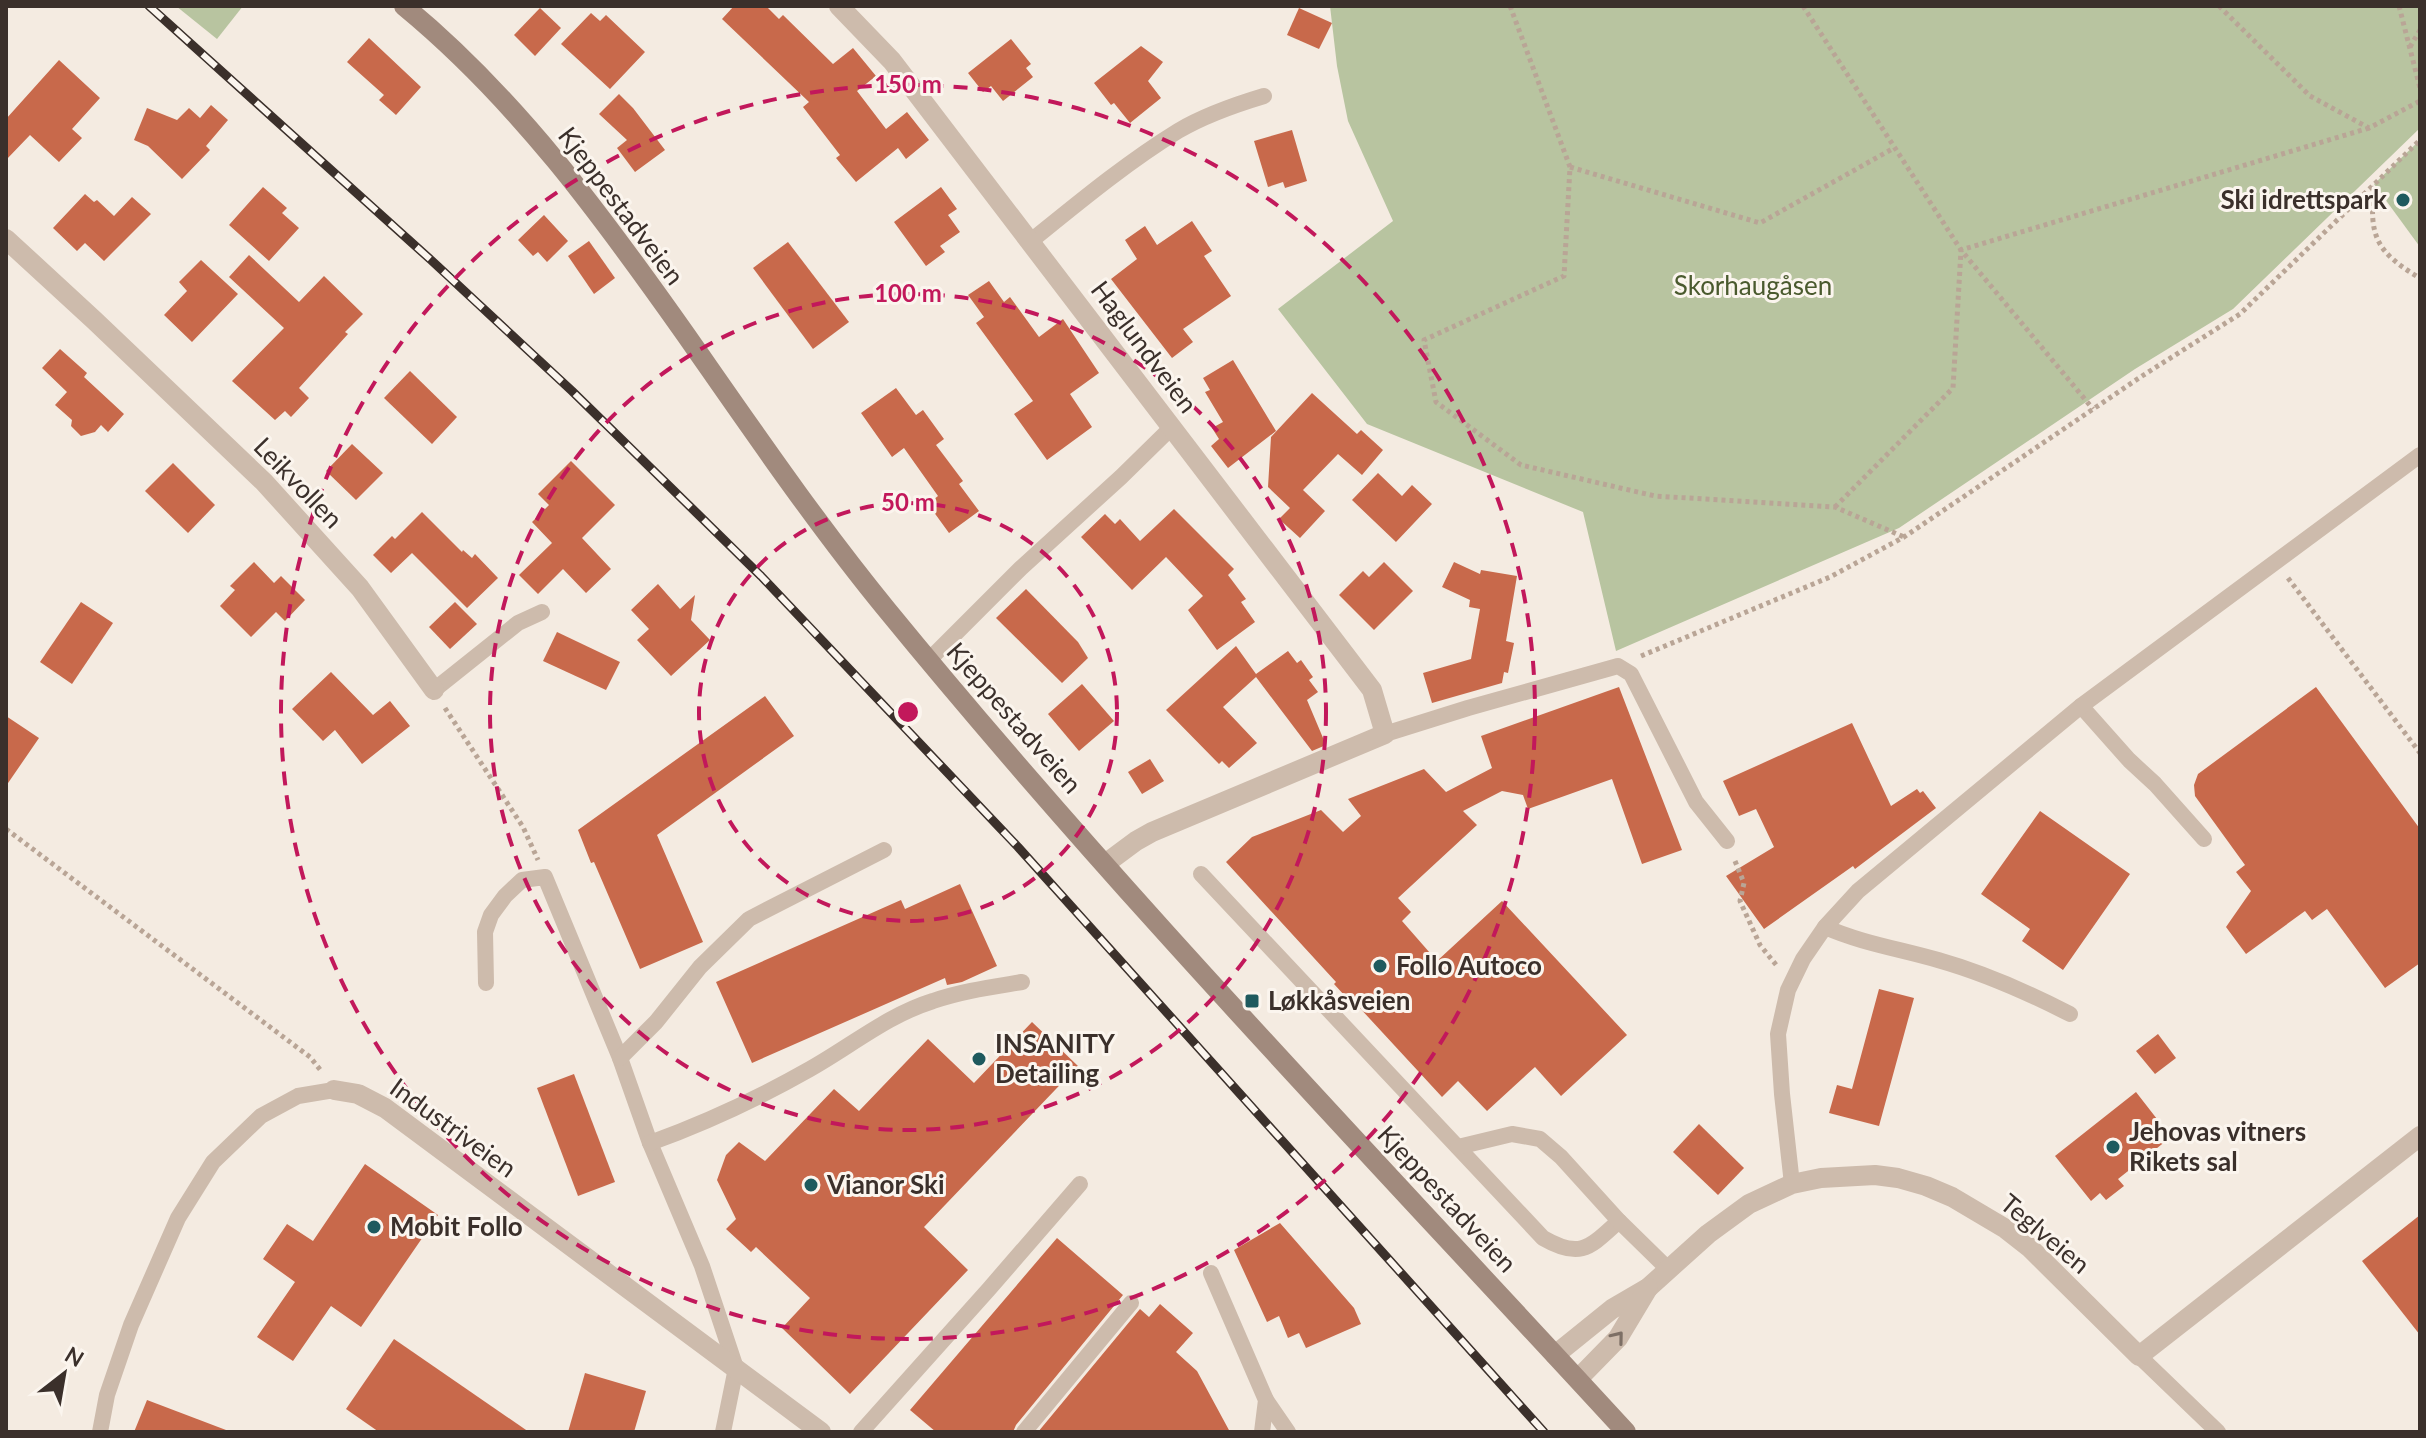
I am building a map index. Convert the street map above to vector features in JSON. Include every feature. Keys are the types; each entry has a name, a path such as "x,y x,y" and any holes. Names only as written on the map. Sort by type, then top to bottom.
{"main road":[{"name":"Kjeppestadveien","path":"404,6 484,79 542,142 600,216 824,530 929,660 1105,864 1626,1432"}],"street":[{"name":"Haglundveien","path":"839,6 892,61 1372,690 1385,734"},
{"name":"Leikvollen","path":"6,239 264,482 360,588 434,690"},
{"path":"1105,864 1152,832 1385,734"},
{"name":"Industriveien","path":"334,1090 358,1094 385,1108 821,1432"},
{"path":"2139,1356 2420,1136"},
{"name":"Teglveien","path":"1555,1355 1612,1309 1648,1288 1739,1210 1792,1184 1821,1178 1875,1175 1926,1186 1952,1197 2006,1229 2029,1247 2139,1356"},
{"name":"Teglveien","path":"1578,1379 1618,1338 1648,1288"}],"lane":[{"path":"1031,241 1101,185 1179,131 1208,115 1264,96"},
{"path":"929,660 1021,568 1172,427"},
{"path":"1792,1184 1778,1034 1788,990 1803,959 1825,927 1858,891 2081,706 2420,455"},
{"path":"434,690 518,623 542,612"},
{"path":"1385,734 1618,666 1631,674 1696,802 1727,841"},
{"path":"2081,706 2204,839"},
{"path":"620,1058 656,1022 700,967 749,919 884,850"},
{"path":"1201,874 1543,1238 1559,1247 1578,1251 1591,1247 1619,1221"},
{"path":"486,983 485,932 491,915 522,880 545,877 702,1266 736,1368 723,1432"},
{"path":"1825,927 1847,937 1938,959 1988,976 2070,1014"},
{"path":"650,1143 709,1120 807,1071 902,1014 931,1001 966,991 1022,982"},
{"name":"Industriveien","path":"100,1432 107,1395 131,1325 178,1218 213,1162 261,1116 298,1096 334,1090"},
{"path":"1458,1147 1512,1134 1540,1139 1668,1269"},
{"path":"861,1432 1080,1184"},
{"path":"1211,1273 1266,1400 1288,1432"},
{"path":"1024,1432 1131,1303"},
{"name":"Teglveien","path":"2139,1356 2211,1430"},
{"path":"1262,1432 1266,1400"}],"path":[{"path":"1510,6 1570,167 1564,276 1424,340 1436,402 1521,465 1655,496 1835,507 1904,537"},
{"path":"1803,6 1961,250 2093,409"},
{"path":"2219,6 2310,96 2369,128"},
{"path":"2399,6 2420,88"},
{"path":"2409,48 2420,30"},
{"path":"1961,250 2369,128 2420,101"},
{"path":"1618,666 1830,577 1904,537 2240,314 2420,140"},
{"path":"1570,167 1760,223 1894,148"},
{"path":"2374,184 2372,212 2376,234 2387,256 2418,277"},
{"path":"1835,507 1953,388 1961,250"},
{"path":"2275,562 2420,753"},
{"path":"434,690 523,827 545,877"},
{"path":"6,829 310,1057 334,1090"},
{"path":"1727,841 1744,883 1740,901 1760,945 1793,980"}],"green space":[{"path":"176,6 243,6 217,39"},
{"name":"Skorhaugåsen","path":"1330,6 2420,6 2420,128 2233,309 2135,369 1899,528 1616,651 1583,512 1367,424 1278,309 1393,221 1348,121"},
{"name":"Ski idrettspark","path":"2420,140 2420,247 2374,184"}],"building":[{"path":"734,6 766,6 779,19 783,15 833,64 853,48 876,76 857,91 886,129 907,112 929,140 906,159 898,148 856,182 836,158 840,155 803,107 809,102 722,19"},
{"path":"540,8 561,28 535,56 514,35"},
{"path":"1299,8 1332,23 1319,49 1287,35"},
{"path":"591,13 600,21 606,15 645,52 610,89 561,44"},
{"path":"369,38 421,87 396,115 379,100 384,95 347,62"},
{"path":"1011,39 1031,64 1026,68 1033,77 1003,101 991,86 983,92 968,73"},
{"path":"1141,46 1163,62 1148,81 1161,98 1130,123 1094,83"},
{"path":"59,60 100,98 72,129 82,138 59,162 30,135 6,160 6,119"},
{"path":"619,94 665,150 635,172 617,148 627,140 599,114"},
{"path":"211,105 228,120 206,146 210,150 182,179 148,146 134,140 147,108 177,120 189,108 200,118"},
{"path":"1292,130 1307,181 1285,188 1283,182 1268,187 1254,141"},
{"path":"263,187 287,208 282,213 299,228 269,261 229,225"},
{"path":"941,187 957,209 948,215 960,232 940,246 945,252 926,266 894,222"},
{"path":"85,194 94,202 97,200 114,216 132,197 151,214 104,261 85,243 77,251 53,228"},
{"path":"544,215 568,241 547,262 538,252 533,256 518,240"},
{"path":"1192,221 1212,251 1204,256 1231,296 1183,329 1193,342 1172,358 1111,279 1137,259 1125,240 1145,226 1157,245"},
{"path":"589,241 615,278 594,294 568,256"},
{"path":"788,242 849,322 813,349 753,268"},
{"path":"249,255 299,302 324,276 363,314 299,388 309,398 291,417 285,411 275,420 232,381 284,328 229,277"},
{"path":"201,260 238,294 192,342 164,315 187,291 179,282"},
{"path":"989,281 1004,302 1010,297 1039,337 1063,319 1099,373 1070,394 1092,427 1047,460 1014,414 1033,401 976,323 984,317 968,295"},
{"path":"60,349 87,373 84,377 124,414 108,432 101,425 95,432 81,436 71,426 72,420 55,405 67,392 42,368"},
{"path":"1233,360 1276,431 1228,468 1211,446 1219,439 1212,428 1223,422 1205,392 1210,390 1203,378"},
{"path":"410,371 457,417 432,444 384,398"},
{"path":"896,388 916,415 923,410 944,439 936,445 963,481 959,484 979,511 949,533 928,504 938,496 904,448 892,457 861,413"},
{"path":"1312,393 1357,434 1361,430 1383,450 1362,475 1338,454 1303,490 1325,511 1300,538 1279,519 1290,508 1268,487 1271,437"},
{"path":"352,444 383,473 356,500 326,471"},
{"path":"571,461 615,505 582,538 611,569 586,593 563,569 538,594 519,575 552,543 532,522 549,505 538,494"},
{"path":"173,463 215,505 188,533 145,491"},
{"path":"1378,473 1402,496 1412,485 1432,504 1396,542 1352,500"},
{"path":"1174,509 1234,569 1228,575 1246,599 1241,602 1255,622 1217,650 1188,610 1203,596 1166,557 1132,590 1081,537 1105,514 1115,524 1120,519 1140,541"},
{"path":"422,512 462,552 472,558 475,554 498,578 467,608 412,553 391,573 373,555 392,536 395,539"},
{"path":"254,562 274,583 281,576 305,600 285,621 276,612 251,637 220,606 235,590 230,586"},
{"path":"1384,562 1413,591 1374,630 1339,595 1363,571 1369,577"},
{"path":"1454,562 1480,574 1481,570 1517,576 1506,641 1514,643 1508,673 1504,672 1502,683 1432,703 1423,673 1471,659 1480,609 1469,607 1470,600 1442,587"},
{"path":"658,584 680,609 695,595 691,620 710,640 671,676 637,640 649,629 631,610"},
{"path":"1026,589 1078,642 1088,658 1062,683 996,618"},
{"path":"81,602 113,623 72,684 40,662"},
{"path":"455,602 477,624 450,649 429,627"},
{"path":"557,632 620,662 606,690 543,661"},
{"path":"1236,646 1256,674 1288,651 1297,663 1301,660 1313,677 1309,680 1318,692 1307,700 1326,745 1312,751 1256,677 1223,707 1257,743 1229,768 1222,761 1219,764 1166,710"},
{"path":"331,672 373,715 390,701 410,726 362,764 335,730 323,741 292,709"},
{"path":"1082,684 1114,721 1079,751 1048,714"},
{"path":"1619,687 1682,850 1642,864 1612,779 1528,809 1523,795 1502,791 1463,811 1477,825 1398,898 1411,912 1402,921 1437,961 1502,901 1627,1035 1561,1096 1535,1067 1487,1111 1458,1081 1442,1097 1358,1006 1356,1008 1226,862 1252,837 1321,810 1343,832 1361,816 1348,799 1424,769 1446,792 1492,768 1481,736"},
{"path":"2316,687 2420,829 2420,963 2385,988 2327,909 2312,920 2305,911 2246,954 2226,927 2251,891 2236,872 2245,865 2195,796 2194,785 2198,774"},
{"path":"765,696 794,736 657,835 703,942 640,969 578,830"},
{"path":"6,716 39,738 6,786"},
{"path":"1852,723 1891,806 1917,789 1920,793 1923,791 1936,808 1855,869 1853,866 1764,929 1726,876 1774,847 1756,809 1739,816 1723,781"},
{"path":"1150,759 1164,781 1142,794 1128,772"},
{"path":"2040,811 2130,874 2063,970 2022,941 2030,929 1981,894"},
{"path":"960,884 997,966 962,982 947,985 945,978 752,1063 716,982 901,900 905,909"},
{"path":"1879,989 1914,998 1879,1126 1829,1113 1837,1085 1852,1089"},
{"path":"1032,1022 1078,1066 924,1227 968,1270 850,1394 782,1328 810,1298 756,1247 751,1252 726,1229 736,1219 717,1180 726,1155 739,1142 765,1161 834,1089 859,1111 928,1039 974,1083"},
{"path":"2158,1034 2176,1058 2155,1074 2136,1051"},
{"path":"574,1074 615,1182 578,1196 537,1088"},
{"name":"Jehovas vitners Rikets sal","path":"2136,1092 2171,1137 2118,1179 2124,1186 2106,1200 2100,1193 2091,1201 2055,1156"},
{"path":"1699,1124 1744,1168 1718,1195 1673,1152"},
{"path":"365,1164 438,1215 361,1327 331,1306 293,1361 257,1337 295,1282 263,1259 287,1224 313,1241"},
{"path":"2420,1215 2420,1335 2362,1261"},
{"path":"1280,1223 1354,1308 1361,1324 1306,1348 1299,1333 1288,1338 1279,1316 1267,1322 1234,1250"},
{"path":"1057,1238 1123,1295 1013,1432 936,1432 910,1410"},
{"path":"1160,1304 1193,1333 1176,1352 1197,1371 1230,1432 1038,1432 1140,1309 1149,1317"},
{"path":"394,1339 529,1432 379,1432 346,1409"},
{"path":"585,1373 646,1391 634,1432 568,1432"},
{"path":"147,1400 226,1430 226,1432 134,1432"}],"railway":[{"path":"149,6 572,391 761,576 1018,847 1544,1432"}],"place":[{"name":"Ski idrettspark","path":"2403,200"},
{"name":"Follo Autoco","path":"1380,966"},
{"name":"Løkkåsveien","path":"1252,1001"},
{"name":"INSANITY Detailing","path":"979,1059"},
{"name":"Jehovas vitners Rikets sal","path":"2113,1147"},
{"name":"Vianor Ski","path":"811,1185"},
{"name":"Mobit Follo","path":"374,1227"}]}
